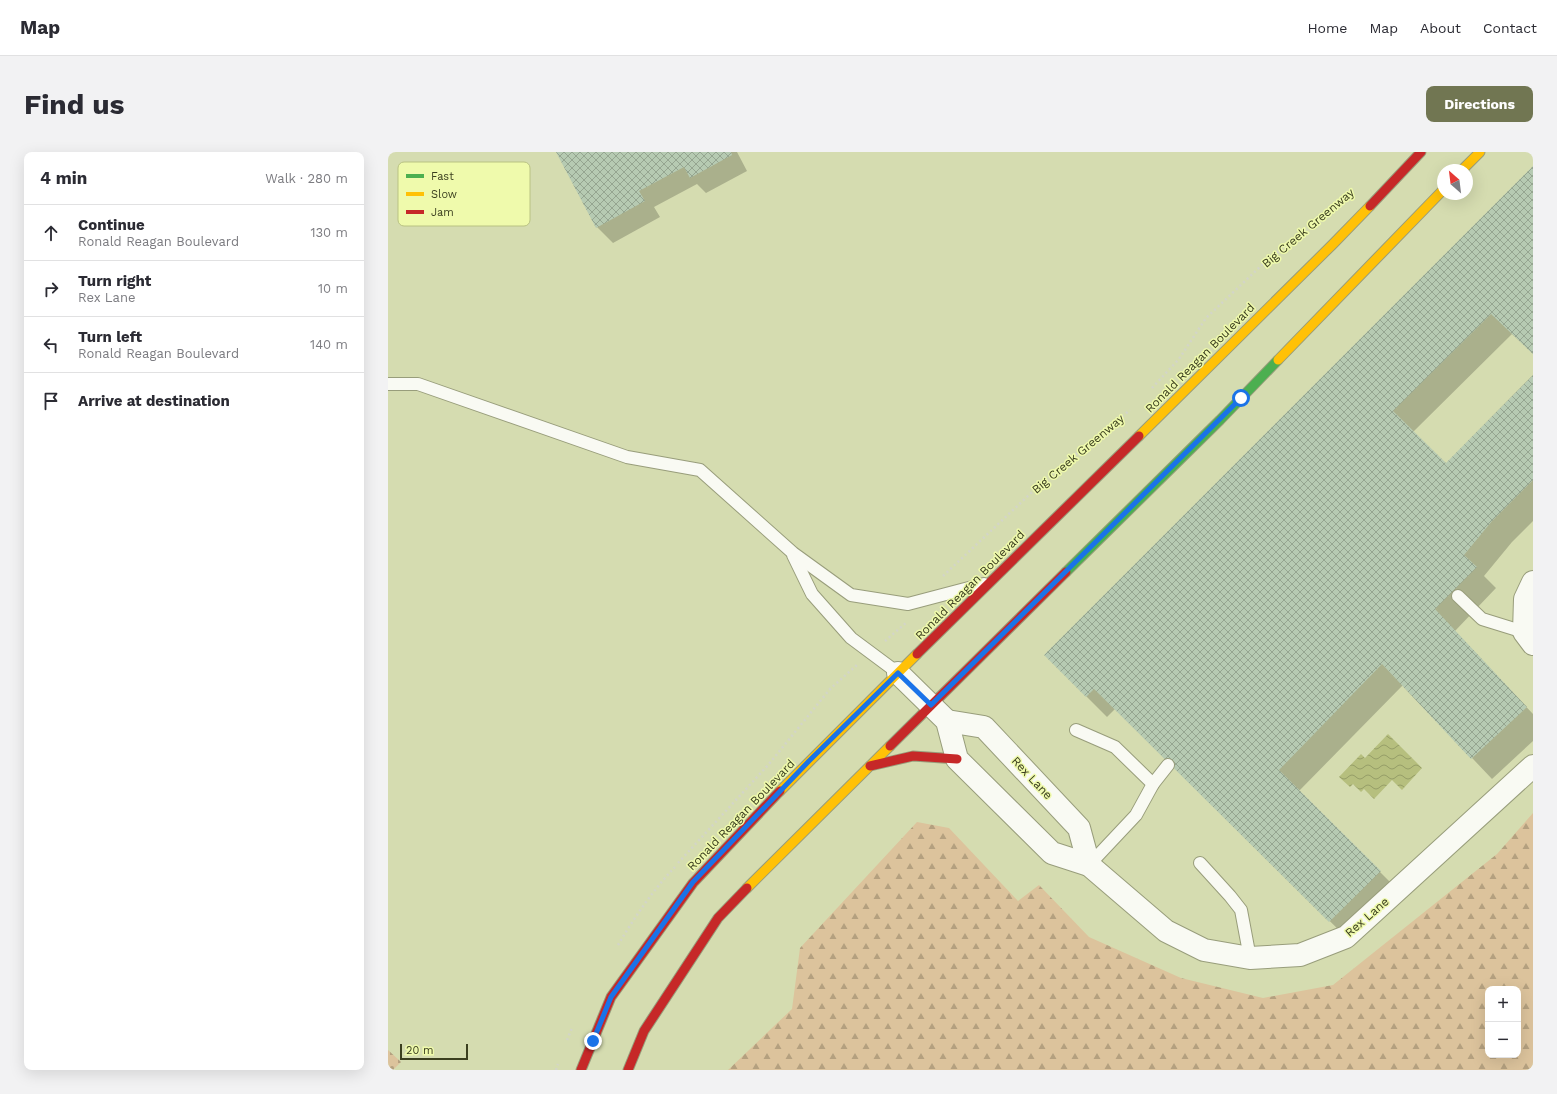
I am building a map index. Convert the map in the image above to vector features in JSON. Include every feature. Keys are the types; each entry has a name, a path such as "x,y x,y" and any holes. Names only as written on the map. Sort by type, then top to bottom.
{"main road":[{"name":"Ronald Reagan Boulevard","path":"581,1070 611,997 693,882 809,761 1333,244 1421,152"},
{"path":"1468,164 1480,152"},
{"path":"628,1070 644,1031 718,918 869,766 1220,420 1437,196"},
{"path":"869,766 913,756 957,759"}],"street":[{"path":"1529,638 1525,599 1533,582"},
{"path":"898,673 947,721 957,759"},
{"name":"Rex Lane","path":"947,721 984,727 1079,828 1089,865"},
{"name":"Rex Lane","path":"957,759 1052,852 1089,865 1166,931 1204,950 1250,958 1300,955 1346,937 1533,766"}],"lane":[{"path":"388,384 418,384 627,457 700,470 793,554 851,595 908,604 991,582"},
{"path":"793,554 812,594 851,638 898,673"},
{"path":"1458,596 1482,619 1529,638"},
{"path":"1076,730 1115,747 1154,784"},
{"path":"1089,865 1136,815 1154,784 1168,765"},
{"path":"1200,863 1241,910 1250,958"}],"path":[{"name":"Big Creek Greenway","path":"1149,392 1179,359 1206,318 1263,264 1343,199"},
{"name":"Big Creek Greenway","path":"936,579 943,576 1047,478 1132,408"}],"green space":[{"path":"1533,813 1533,1070 728,1070 792,1009 800,948 917,822 949,828 1018,901 1039,885 1089,937 1181,978 1263,998 1333,985 1497,854"},
{"path":"388,1050 401,1062 393,1070 388,1070"}],"water":[{"path":"1388,734 1422,768 1402,790 1392,780 1374,799 1364,789 1361,792 1353,784 1350,787 1339,777 1361,754 1365,758"}],"building":[{"path":"556,152 731,152 732,155 690,178 684,167 639,191 645,201 596,228"},
{"path":"1533,166 1533,354 1491,314 1393,411 1446,463 1533,375 1533,480 1492,521 1464,555 1477,567 1435,609 1527,707 1471,759 1382,664 1279,770 1381,871 1329,922 1094,689 1086,697 1044,655"}],"traffic: fast":[{"path":"1066,572 1220,420 1278,360"}],"traffic: slow":[{"path":"1468,164 1480,152"},
{"path":"1278,360 1437,196"},
{"path":"1139,436 1370,206"},
{"path":"780,791 917,654"},
{"path":"747,888 890,746"}],"traffic: jam":[{"path":"1370,206 1421,152"},
{"path":"917,654 1139,436"},
{"path":"890,746 1066,572"},
{"path":"870,766 913,756 957,759"},
{"path":"581,1070 611,997 693,883 780,791"},
{"path":"628,1070 644,1031 718,918 747,888"}],"route":[{"path":"593,1041 611,997 693,882 809,761 898,673 931,705 1241,398"}]}
